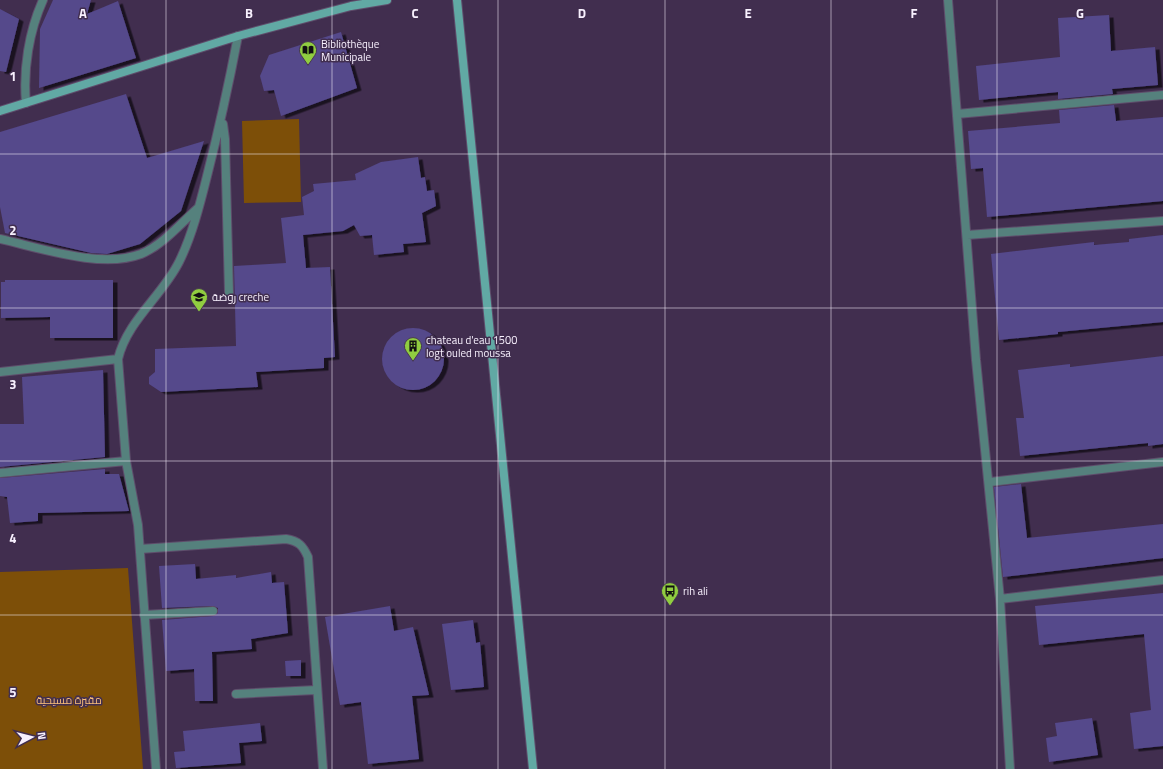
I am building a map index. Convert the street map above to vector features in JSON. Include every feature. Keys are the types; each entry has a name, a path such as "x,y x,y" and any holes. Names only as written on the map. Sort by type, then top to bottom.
{"street":[{"path":"26,103 25,83 32,26 43,0"},
{"path":"0,111 238,36 351,6 387,0"},
{"path":"457,0 533,769"},
{"path":"948,0 976,360 990,482 1000,599 1010,769"},
{"path":"156,769 138,525 126,461 118,359 122,344 128,332 164,288 180,261 199,206 222,119 238,36"},
{"path":"957,114 1163,95"},
{"path":"222,119 225,139 229,292"},
{"path":"0,239 92,259 113,260 141,254 160,242 199,206"},
{"path":"967,235 1163,221"},
{"path":"0,372 118,359"},
{"path":"0,473 126,461"},
{"path":"990,482 1163,462"},
{"path":"140,549 286,539 295,540 303,547 308,557 316,690 323,769"},
{"path":"1000,599 1163,580"},
{"path":"144,615 213,611"},
{"path":"236,694 316,690"}],"green space":[{"path":"299,119 301,202 244,203 242,121"},
{"name":"مقبرة مسيحية","path":"128,568 143,769 0,769 0,572"}],"building":[{"path":"53,0 91,0 87,14 118,1 136,58 39,88 40,29"},
{"path":"0,9 19,19 6,72 0,71"},
{"path":"1109,15 1111,51 1155,47 1158,85 1112,89 1113,94 1058,99 1058,92 979,100 976,66 1060,57 1058,18"},
{"name":"Bibliothèque Municipale","path":"341,32 357,88 281,116 274,90 264,91 260,76 269,55"},
{"path":"126,94 147,158 204,141 181,211 140,244 107,254 91,253 5,233 0,207 0,132"},
{"path":"1114,105 1116,121 1163,117 1163,201 987,217 983,168 971,169 968,131 1060,123 1059,110"},
{"path":"418,157 421,178 425,177 427,191 434,190 436,206 422,213 426,242 403,244 404,252 374,255 372,235 360,236 354,225 343,231 303,235 306,268 330,267 335,357 324,358 324,368 256,372 258,387 161,392 149,384 149,377 155,372 155,349 236,346 234,266 286,263 281,218 304,215 302,197 314,191 313,184 356,180 355,174 381,162"},
{"path":"1163,235 1163,322 1058,332 1058,334 999,340 991,254 1094,242 1094,245 1129,242 1129,239"},
{"path":"5,280 113,280 113,338 50,338 50,317 1,318 1,282 5,282"},
{"name":"chateau d'eau 1500 logt ouled moussa","path":"407,328 419,328 435,337 442,347 444,359 442,371 435,381 419,390 407,390 396,385 387,376 382,365 382,353 387,342 396,333"},
{"path":"1163,356 1163,444 1148,446 1148,443 1020,456 1016,418 1024,418 1018,370 1070,364 1070,367"},
{"path":"103,370 105,457 0,467 0,424 24,424 22,377"},
{"path":"105,469 105,474 119,474 129,511 38,513 38,521 10,523 7,497 0,496 0,478"},
{"path":"1021,484 1027,538 1163,524 1163,558 1003,577 994,487"},
{"path":"195,564 196,579 236,575 236,578 271,572 272,583 284,582 288,633 251,639 252,649 212,652 213,701 195,701 194,669 166,671 162,620 213,616 218,613 218,608 213,606 162,608 159,566"},
{"path":"1163,593 1163,746 1134,749 1130,713 1151,710 1144,634 1039,645 1035,606"},
{"path":"390,606 394,631 413,627 429,695 412,696 419,759 368,764 361,702 340,705 325,617"},
{"path":"473,620 476,643 480,642 484,687 451,690 442,624"},
{"path":"301,660 301,676 286,676 285,661"},
{"path":"1092,718 1098,755 1049,762 1046,738 1057,736 1055,723"},
{"path":"260,723 262,741 239,743 241,763 176,768 174,752 185,751 183,731"}],"place":[{"name":"Bibliothèque Municipale","path":"308,65"},
{"name":"روضة creche","path":"199,312"},
{"name":"chateau d'eau 1500 logt ouled moussa","path":"413,361"},
{"name":"rih ali","path":"670,606"}]}
